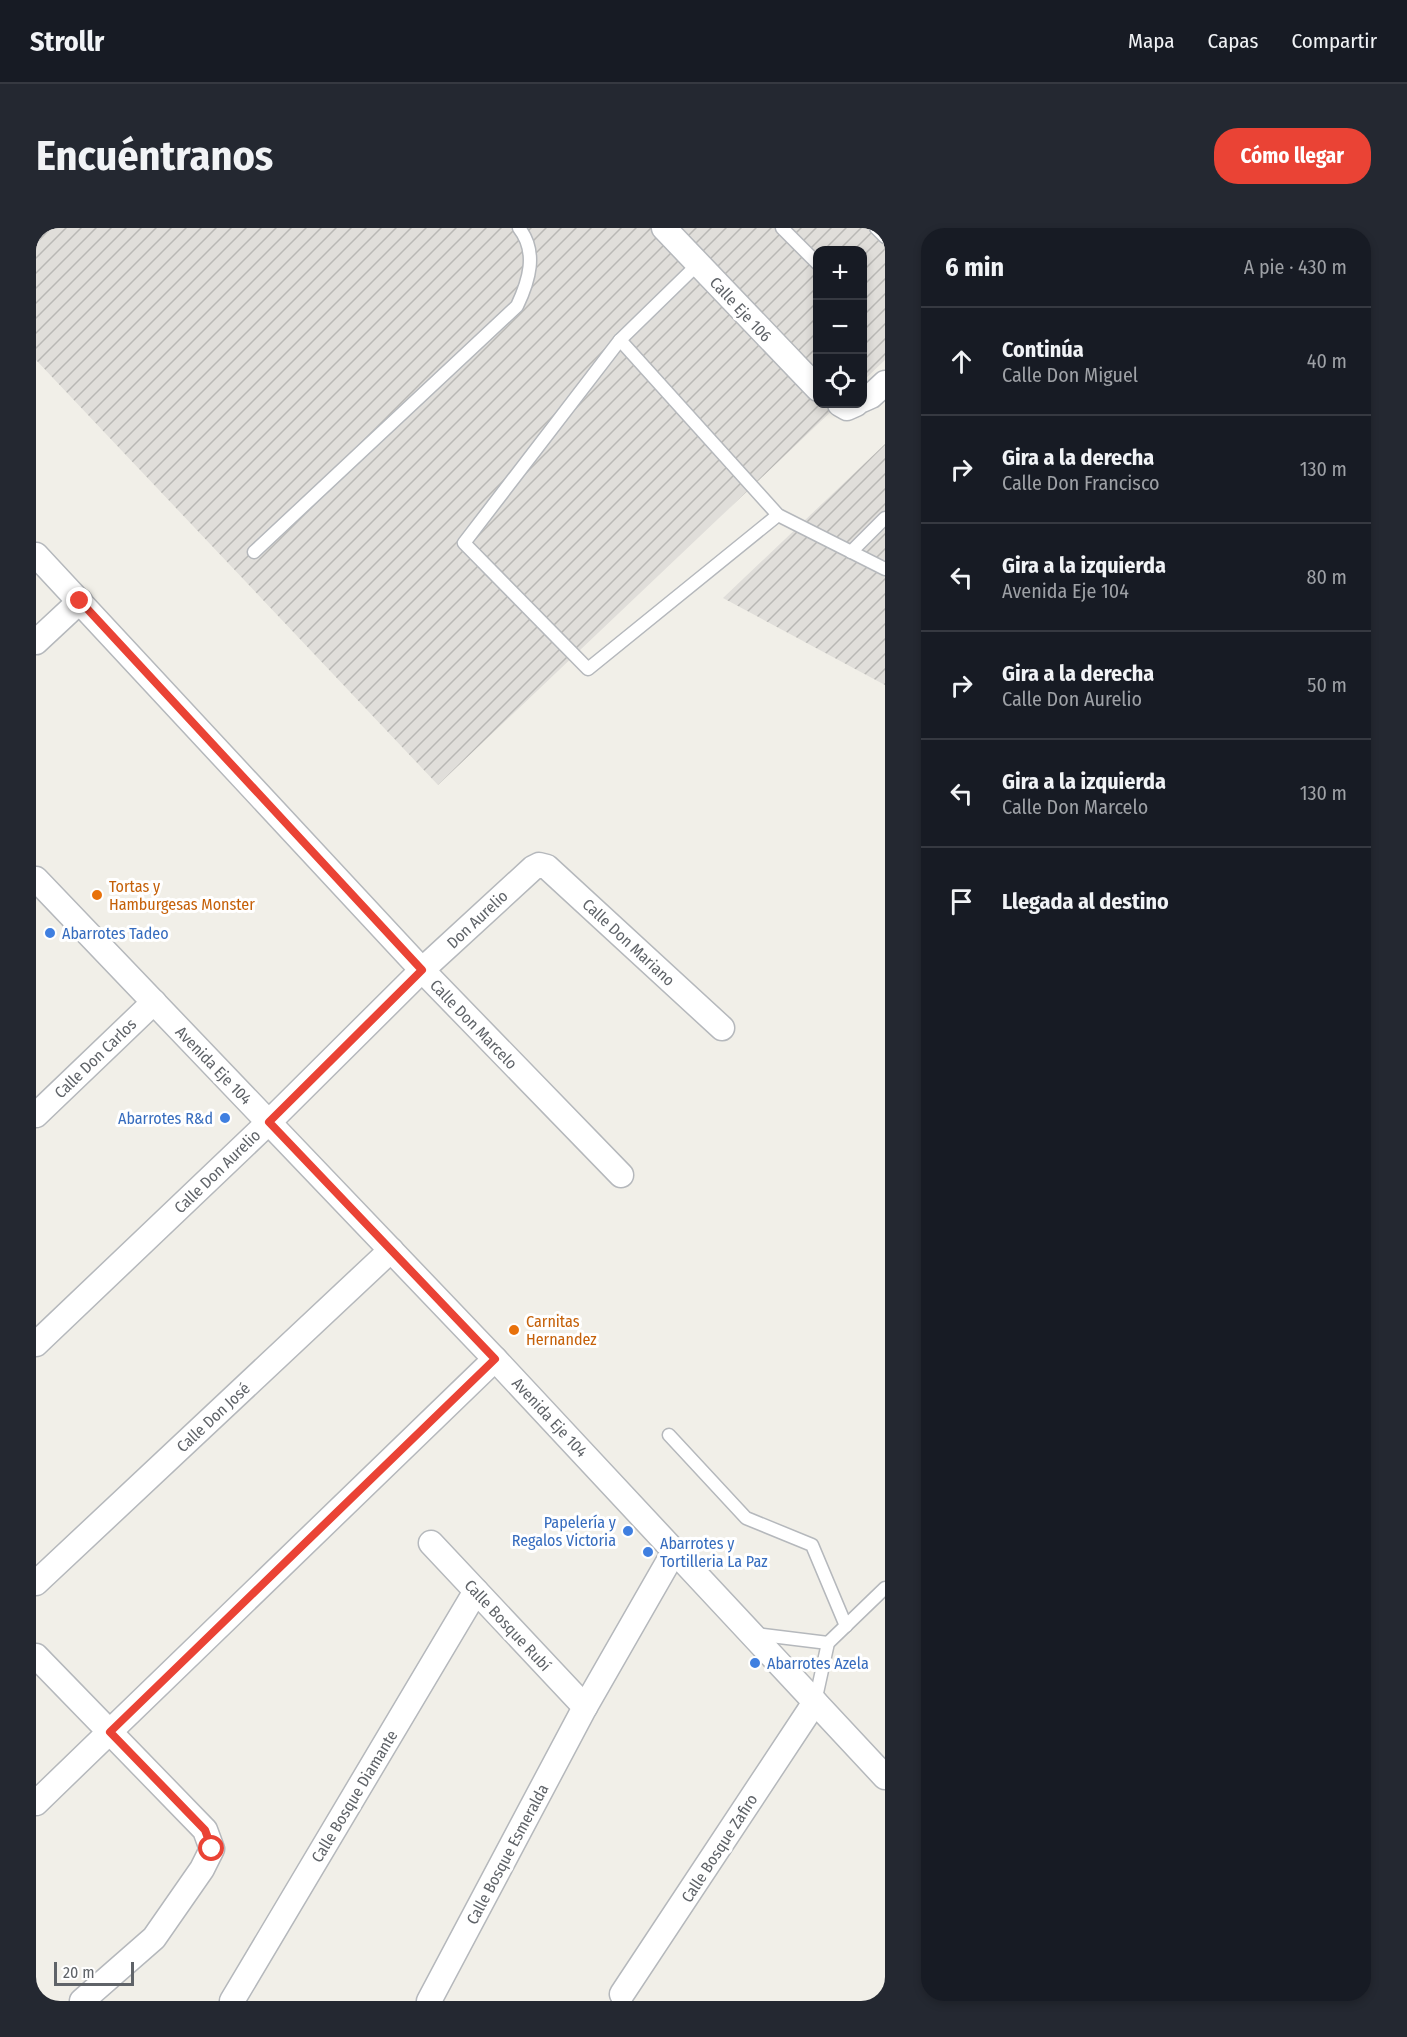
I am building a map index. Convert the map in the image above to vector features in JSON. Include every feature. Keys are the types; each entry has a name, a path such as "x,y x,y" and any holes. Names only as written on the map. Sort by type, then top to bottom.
{"street":[{"name":"Calle Eje 106","path":"664,228 813,384"},
{"path":"867,398 885,383"},
{"name":"Calle Don Marcelo","path":"36,555 422,970 621,1175"},
{"path":"36,642 80,601"},
{"name":"Calle Don Mariano","path":"533,868 539,865 547,867 722,1028"},
{"name":"Don Aurelio","path":"422,970 533,868"},
{"name":"Avenida Eje 104","path":"36,879 495,1359 885,1777"},
{"name":"Calle Don Aurelio","path":"36,1344 269,1122 422,970"},
{"name":"Calle Don Carlos","path":"36,1115 154,1002"},
{"name":"Calle Don José","path":"36,1583 391,1250"},
{"path":"36,1803 495,1359"},
{"name":"Calle Bosque Rubí","path":"431,1543 585,1707"},
{"name":"Calle Bosque Esmeralda","path":"429,2001 585,1707 675,1550"},
{"name":"Calle Bosque Diamante","path":"232,2001 476,1591"},
{"path":"36,1656 205,1830 212,1849 202,1869 154,1938 82,2001"},
{"name":"Calle Bosque Zafiro","path":"622,1994 815,1702"}],"lane":[{"path":"254,552 517,306 528,282 531,256 519,228"},
{"path":"782,228 813,259"},
{"path":"876,228 885,237"},
{"path":"698,264 620,340 464,543 588,669 778,515"},
{"path":"620,340 778,515 885,569"},
{"path":"851,552 885,518"},
{"path":"669,1435 746,1518 812,1545 846,1626"},
{"path":"815,1702 828,1643 885,1588"},
{"path":"752,1633 828,1643"}],"shaded area":[{"path":"36,228 885,228 885,360 867,377 867,246 813,246 813,408 835,408 438,785 36,360"},
{"path":"885,444 885,685 723,598"}],"place":[{"name":"Tortas y Hamburgesas Monster","path":"97,895"},
{"name":"Abarrotes Tadeo","path":"50,933"},
{"name":"Abarrotes R&d","path":"225,1118"},
{"name":"Carnitas Hernandez","path":"514,1330"},
{"name":"Papelería y Regalos Victoria","path":"628,1531"},
{"name":"Abarrotes y Tortilleria La Paz","path":"648,1552"},
{"name":"Abarrotes Azela","path":"755,1663"}],"route":[{"path":"80,601 422,970 269,1122 495,1359 110,1732 205,1830 212,1849"}]}
